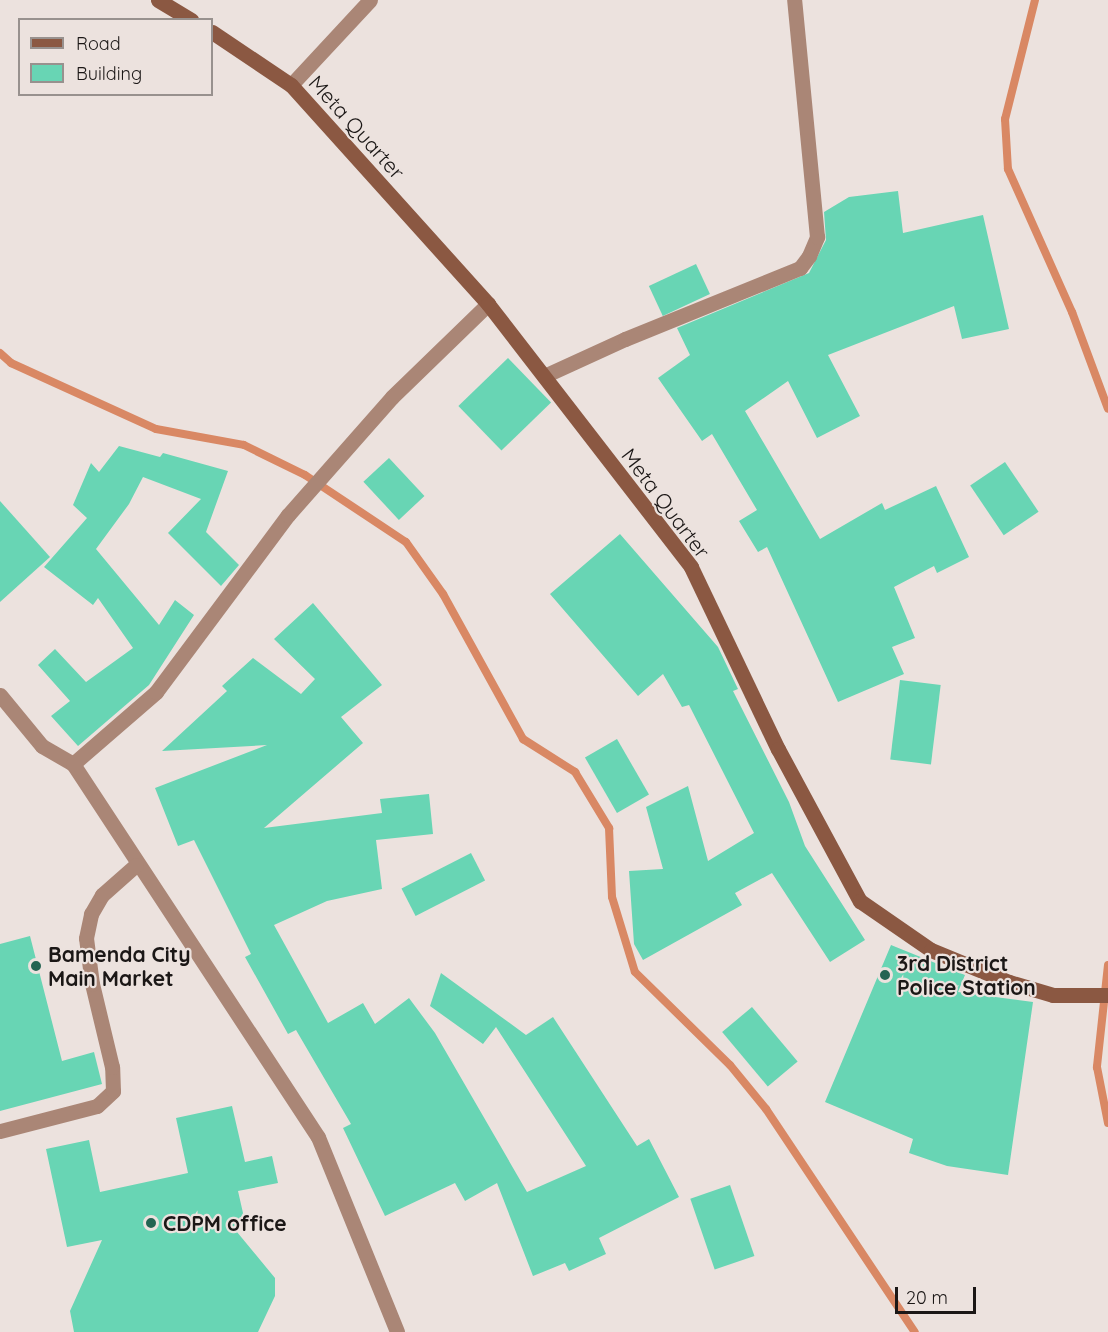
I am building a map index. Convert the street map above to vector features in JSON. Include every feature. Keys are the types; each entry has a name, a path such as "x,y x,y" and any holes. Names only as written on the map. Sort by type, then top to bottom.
{"main road":[{"path":"158,0 188,18"},
{"name":"Meta Quarter","path":"213,33 291,85 488,304 691,567 778,749 860,901 931,950 1009,982 1053,995 1108,995"}],"street":[{"path":"291,85 370,0"},
{"path":"544,376 625,339 800,268 809,256 817,237 794,0"},
{"path":"73,764 156,692 288,515 392,397 488,304"},
{"path":"0,695 42,746 73,764 136,865 318,1137 397,1332"},
{"path":"0,1131 97,1106 112,1091 112,1067 92,984 86,938 91,914 102,895 136,865"}],"building":[{"path":"898,191 903,233 983,215 1009,329 962,339 954,306 828,355 860,416 817,438 788,381 745,411 820,539 882,503 885,510 936,486 969,557 937,573 934,566 894,587 915,638 892,647 904,674 838,702 767,547 758,552 739,521 757,510 712,434 702,441 658,378 690,355 677,328 809,273 826,240 824,212 849,197"},
{"path":"696,264 710,294 663,316 649,286"},
{"path":"508,358 551,403 501,451 458,406"},
{"path":"119,446 160,457 163,453 228,471 206,532 239,565 221,586 168,533 201,499 143,477 129,504 96,549 159,625 175,600 194,615 149,685 78,746 51,716 70,701 38,665 55,649 86,682 133,648 98,598 93,605 44,567 87,518 73,505 91,463 99,472"},
{"path":"389,458 424,496 399,520 363,482"},
{"path":"1005,462 1039,512 1004,535 970,485"},
{"path":"0,501 50,557 0,602"},
{"path":"620,534 718,647 738,689 733,691 789,802 805,846 865,940 830,962 772,873 735,893 742,905 643,960 634,944 629,871 663,869 646,807 688,786 708,861 754,833 689,705 682,707 663,674 638,696 550,594"},
{"path":"313,603 382,685 341,717 363,743 264,828 382,813 380,799 429,794 433,834 376,840 382,889 327,901 274,925 328,1023 363,1003 375,1024 409,998 435,1033 527,1192 586,1166 496,1027 483,1044 430,1006 441,973 526,1035 553,1017 637,1146 649,1139 679,1197 599,1238 606,1254 569,1271 565,1263 533,1276 497,1183 465,1201 455,1183 385,1216 343,1128 351,1124 296,1030 288,1034 245,957 251,954 194,840 178,846 155,788 267,745 162,751 227,691 222,686 253,658 301,694 315,679 274,639"},
{"path":"900,680 941,685 931,764 890,759"},
{"path":"617,739 649,794 617,813 585,758"},
{"path":"471,853 485,881 416,916 402,888"},
{"path":"30,936 62,1061 94,1052 102,1084 0,1111 0,944"},
{"path":"891,945 965,975 958,992 1033,1002 1008,1175 947,1166 909,1153 913,1139 825,1102"},
{"path":"752,1007 798,1061 768,1086 722,1032"},
{"name":"CDPM office","path":"232,1106 245,1162 272,1156 278,1183 238,1191 243,1213 237,1232 275,1278 275,1296 258,1332 74,1332 70,1311 102,1240 67,1247 46,1149 89,1140 100,1192 188,1173 176,1118"},
{"path":"730,1185 754,1256 715,1270 690,1199"}],"waterway":[{"path":"1035,0 1005,119 1008,169 1072,312 1108,409"},
{"path":"0,353 11,363 156,429 244,445 305,475 406,542 443,594 523,739 575,772 609,828 612,897 635,972 730,1065 766,1109 915,1332"},
{"path":"1108,965 1097,1067 1108,1123"}],"place":[{"name":"Bamenda City Main Market","path":"36,966"},
{"name":"3rd District Police Station","path":"885,975"},
{"name":"CDPM office","path":"151,1223"}]}
